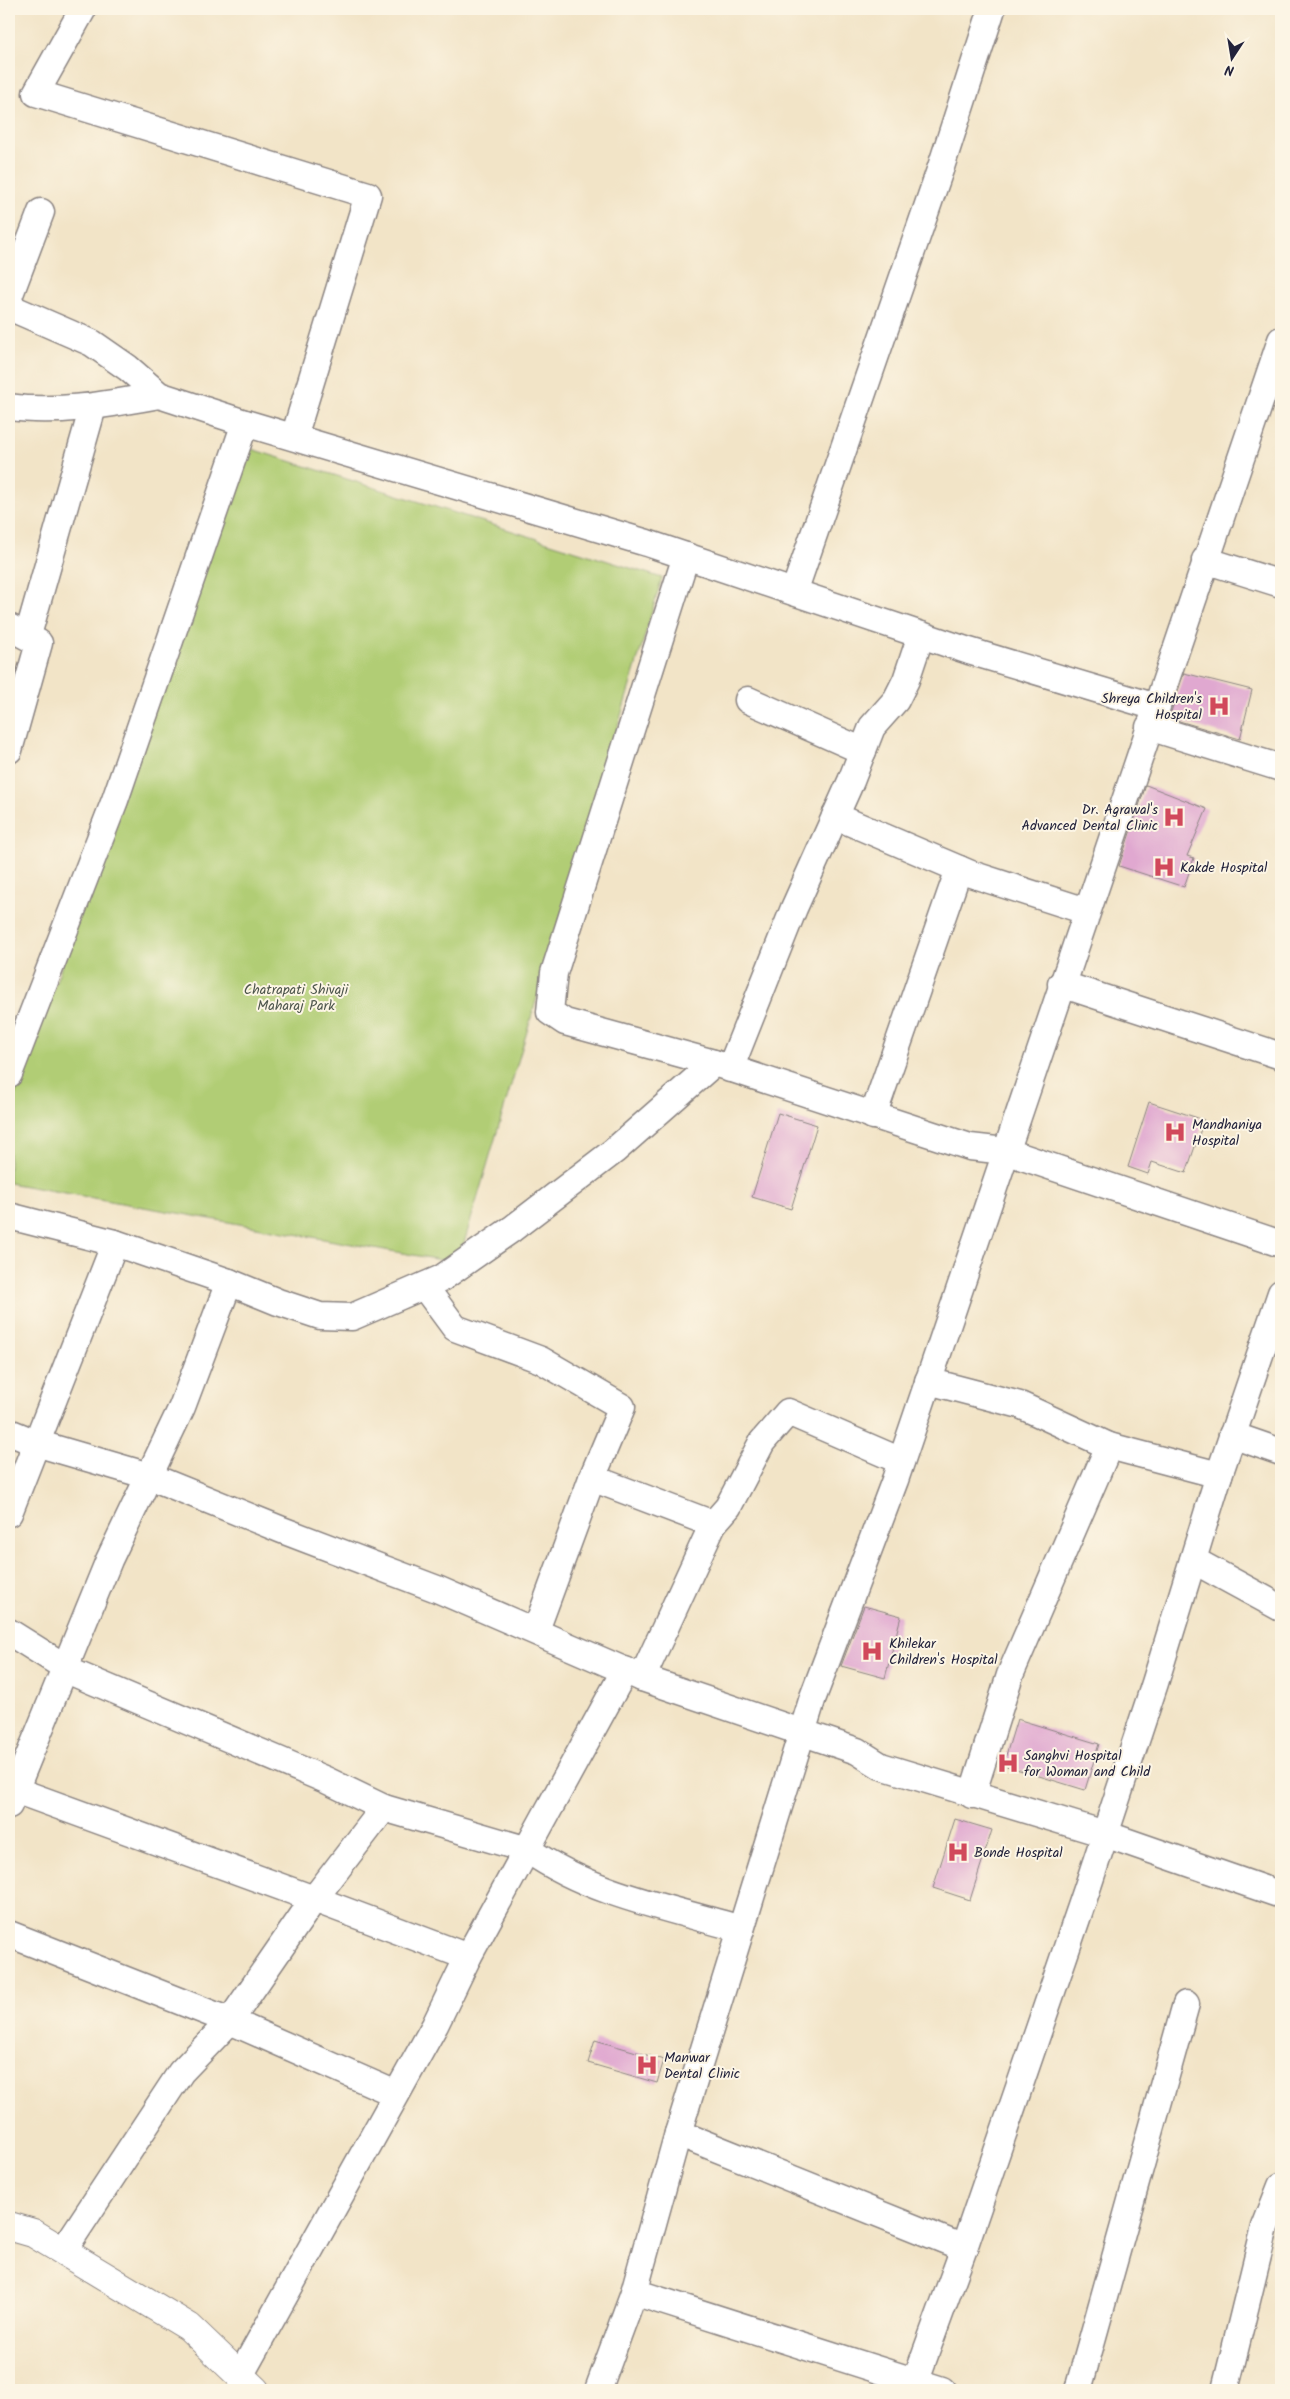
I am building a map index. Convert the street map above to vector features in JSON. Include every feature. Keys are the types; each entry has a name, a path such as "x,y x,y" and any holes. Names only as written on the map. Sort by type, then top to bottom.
{"main road":[{"path":"9,2226 33,2233 189,2327 248,2383"}],"street":[{"path":"83,9 36,93 368,195 294,438"},
{"path":"794,592 941,167 992,9"},
{"path":"9,297 40,212"},
{"path":"9,307 92,343 128,368 159,395 294,438 686,556 921,635 1152,717 1281,768"},
{"path":"598,2390 634,2292 678,2134 802,1732 901,1461 1061,984 1281,340"},
{"path":"9,407 22,409 93,407 159,395"},
{"path":"9,750 39,643 18,631 93,407"},
{"path":"9,1074 115,800 245,423"},
{"path":"686,556 554,973 550,1012 565,1022 722,1066 970,1147 1005,1152 1281,1244"},
{"path":"1205,560 1281,584"},
{"path":"9,1216 115,1242 320,1316 352,1318 442,1278 512,1229 722,1066 836,816 872,727 896,700 906,680 921,635"},
{"path":"748,700 863,752"},
{"path":"836,816 959,869 1086,911"},
{"path":"873,1116 959,869"},
{"path":"1061,984 1281,1056"},
{"path":"9,1513 115,1242"},
{"path":"229,1282 182,1407 109,1560 12,1798 314,1899 468,1957"},
{"path":"424,1286 455,1328 541,1360 622,1407 592,1478 536,1630"},
{"path":"915,2382 964,2248 1105,1834 1219,1475 1281,1293"},
{"path":"928,1382 1020,1405 1110,1446 1219,1475"},
{"path":"248,2383 396,2094 435,2025 468,1957 528,1850 633,1674 713,1524 728,1507 762,1442 788,1412 901,1461"},
{"path":"9,1432 36,1443 149,1476 536,1630 633,1674 857,1751 881,1766 1105,1834 1281,1895"},
{"path":"1232,1436 1281,1452"},
{"path":"972,1795 1010,1675 1110,1446"},
{"path":"592,1478 713,1524"},
{"path":"1193,1560 1281,1608"},
{"path":"9,1632 66,1668 326,1780 384,1808 528,1850 548,1864 613,1893 741,1929"},
{"path":"62,2251 181,2072 230,2021 314,1899 384,1808"},
{"path":"9,1934 230,2021 396,2094"},
{"path":"1078,2390 1186,2004"},
{"path":"678,2134 964,2248"},
{"path":"1225,2390 1266,2227 1281,2186"},
{"path":"634,2292 941,2390"}],"green space":[{"name":"Chatrapati Shivaji Maharaj Park","path":"248,448 662,578 458,1263 9,1183 9,1112"}],"building":[{"path":"1184,673 1252,690 1240,739 1169,718"},
{"path":"1146,785 1207,809 1187,856 1194,858 1184,887 1119,866"},
{"path":"1149,1102 1204,1120 1186,1173 1152,1162 1148,1174 1128,1167"},
{"path":"778,1113 817,1125 791,1209 752,1197"},
{"path":"864,1606 901,1616 885,1678 841,1666"},
{"path":"1017,1719 1099,1744 1085,1790 1003,1765"},
{"path":"955,1819 992,1830 970,1900 933,1888"},
{"path":"595,2040 664,2060 657,2083 588,2063"}],"place":[{"name":"Shreya Children's Hospital","path":"1219,706"},
{"name":"Dr. Agrawal's Advanced Dental Clinic","path":"1174,817"},
{"name":"Kakde Hospital","path":"1164,867"},
{"name":"Mandhaniya Hospital","path":"1175,1132"},
{"name":"Khilekar Children's Hospital","path":"872,1651"},
{"name":"Sanghvi Hospital for Woman and Child","path":"1008,1763"},
{"name":"Bonde Hospital","path":"958,1852"},
{"name":"Manwar Dental Clinic","path":"647,2065"}]}
